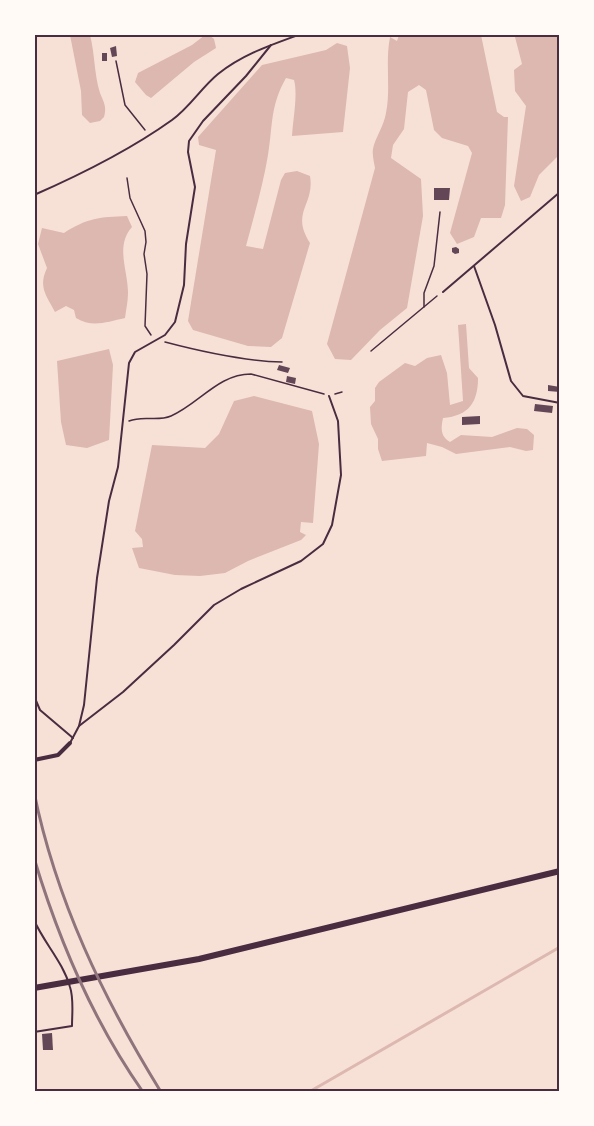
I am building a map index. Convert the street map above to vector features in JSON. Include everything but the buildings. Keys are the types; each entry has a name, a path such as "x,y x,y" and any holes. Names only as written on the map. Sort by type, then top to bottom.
{"main road":[{"path":"34,988 199,959 560,871"}],"street":[{"path":"34,759 58,755 70,743"}],"lane":[{"path":"34,195 86,171 149,135 188,107 218,74 244,56 301,34"},
{"path":"70,743 79,726 88,670 97,578 109,501 118,467 129,363 135,352 170,330 175,322 184,285 186,244 195,187 188,152 189,141 203,121 246,76 271,45"},
{"path":"442,292 560,192"},
{"path":"474,266 495,325 511,381 523,396 560,403"},
{"path":"79,726 123,692 214,605 241,589 301,561 322,544 333,525 341,475 338,421 329,396"},
{"path":"34,696 40,710 73,738"},
{"path":"34,920 58,959 70,987 72,998 72,1026 34,1032"}],"path":[{"path":"116,61 125,105 149,135"},
{"path":"127,178 130,198 145,231 144,254 147,274 145,326 148,333 156,340 197,350 263,362 282,362"},
{"path":"424,307 424,293 434,266 440,212"},
{"path":"371,351 442,292"},
{"path":"123,424 136,418 160,419 172,415 228,378 242,374 251,374 329,396"}],"shaded area":[{"path":"70,35 90,35 98,86 105,108 104,117 100,121 90,123 82,115 81,91"},
{"path":"205,35 214,39 216,48 194,62 151,98 135,82 138,73 192,45"},
{"path":"399,35 481,35 497,112 508,117 505,205 501,218 481,218 474,237 457,244 450,233 472,153 468,146 442,138 434,130 426,90 419,85 408,92 404,129 393,145 391,158 421,179 423,216 407,308 380,330 351,360 335,359 327,344 375,168 373,149 385,118 387,104 390,37 397,41"},
{"path":"494,35 559,35 559,155 539,175 530,197 521,201 514,186 526,106 515,91 514,70 522,64 515,37 495,37"},
{"path":"337,43 347,46 350,68 343,132 292,136 295,86 294,80 286,78 277,98 266,166 246,246 263,249 281,180 285,173 297,171 310,176 311,186 302,224 310,243 282,338 271,347 248,346 193,330 188,321 216,150 199,145 198,137 262,65 326,50"},
{"path":"127,216 132,227 127,234 123,250 128,293 125,318 88,323 76,318 74,310 66,306 55,312 43,286 47,268 38,244 42,228 64,233 94,219"},
{"path":"466,324 469,368 478,378 478,387 474,401 466,411 443,418 443,434 450,442 461,435 492,437 517,428 527,429 534,435 533,450 526,451 510,447 456,454 427,443 426,456 382,461 378,439 371,424 370,407 375,401 375,388 379,382 405,363 415,366 427,358 441,355 447,373 450,405 463,401 458,325"},
{"path":"109,349 113,365 109,440 87,448 66,445 61,422 57,361"},
{"path":"254,396 312,411 319,444 313,523 301,522 300,532 306,535 301,540 248,561 225,573 200,576 175,575 139,568 132,548 143,547 142,539 135,531 152,445 205,448 219,434 234,401"}],"waterway":[{"path":"309,1092 560,947"}],"railway":[{"path":"34,792 55,871 84,947 120,1021 161,1092"},
{"path":"34,858 66,950 79,980 108,1037 143,1092"}]}
